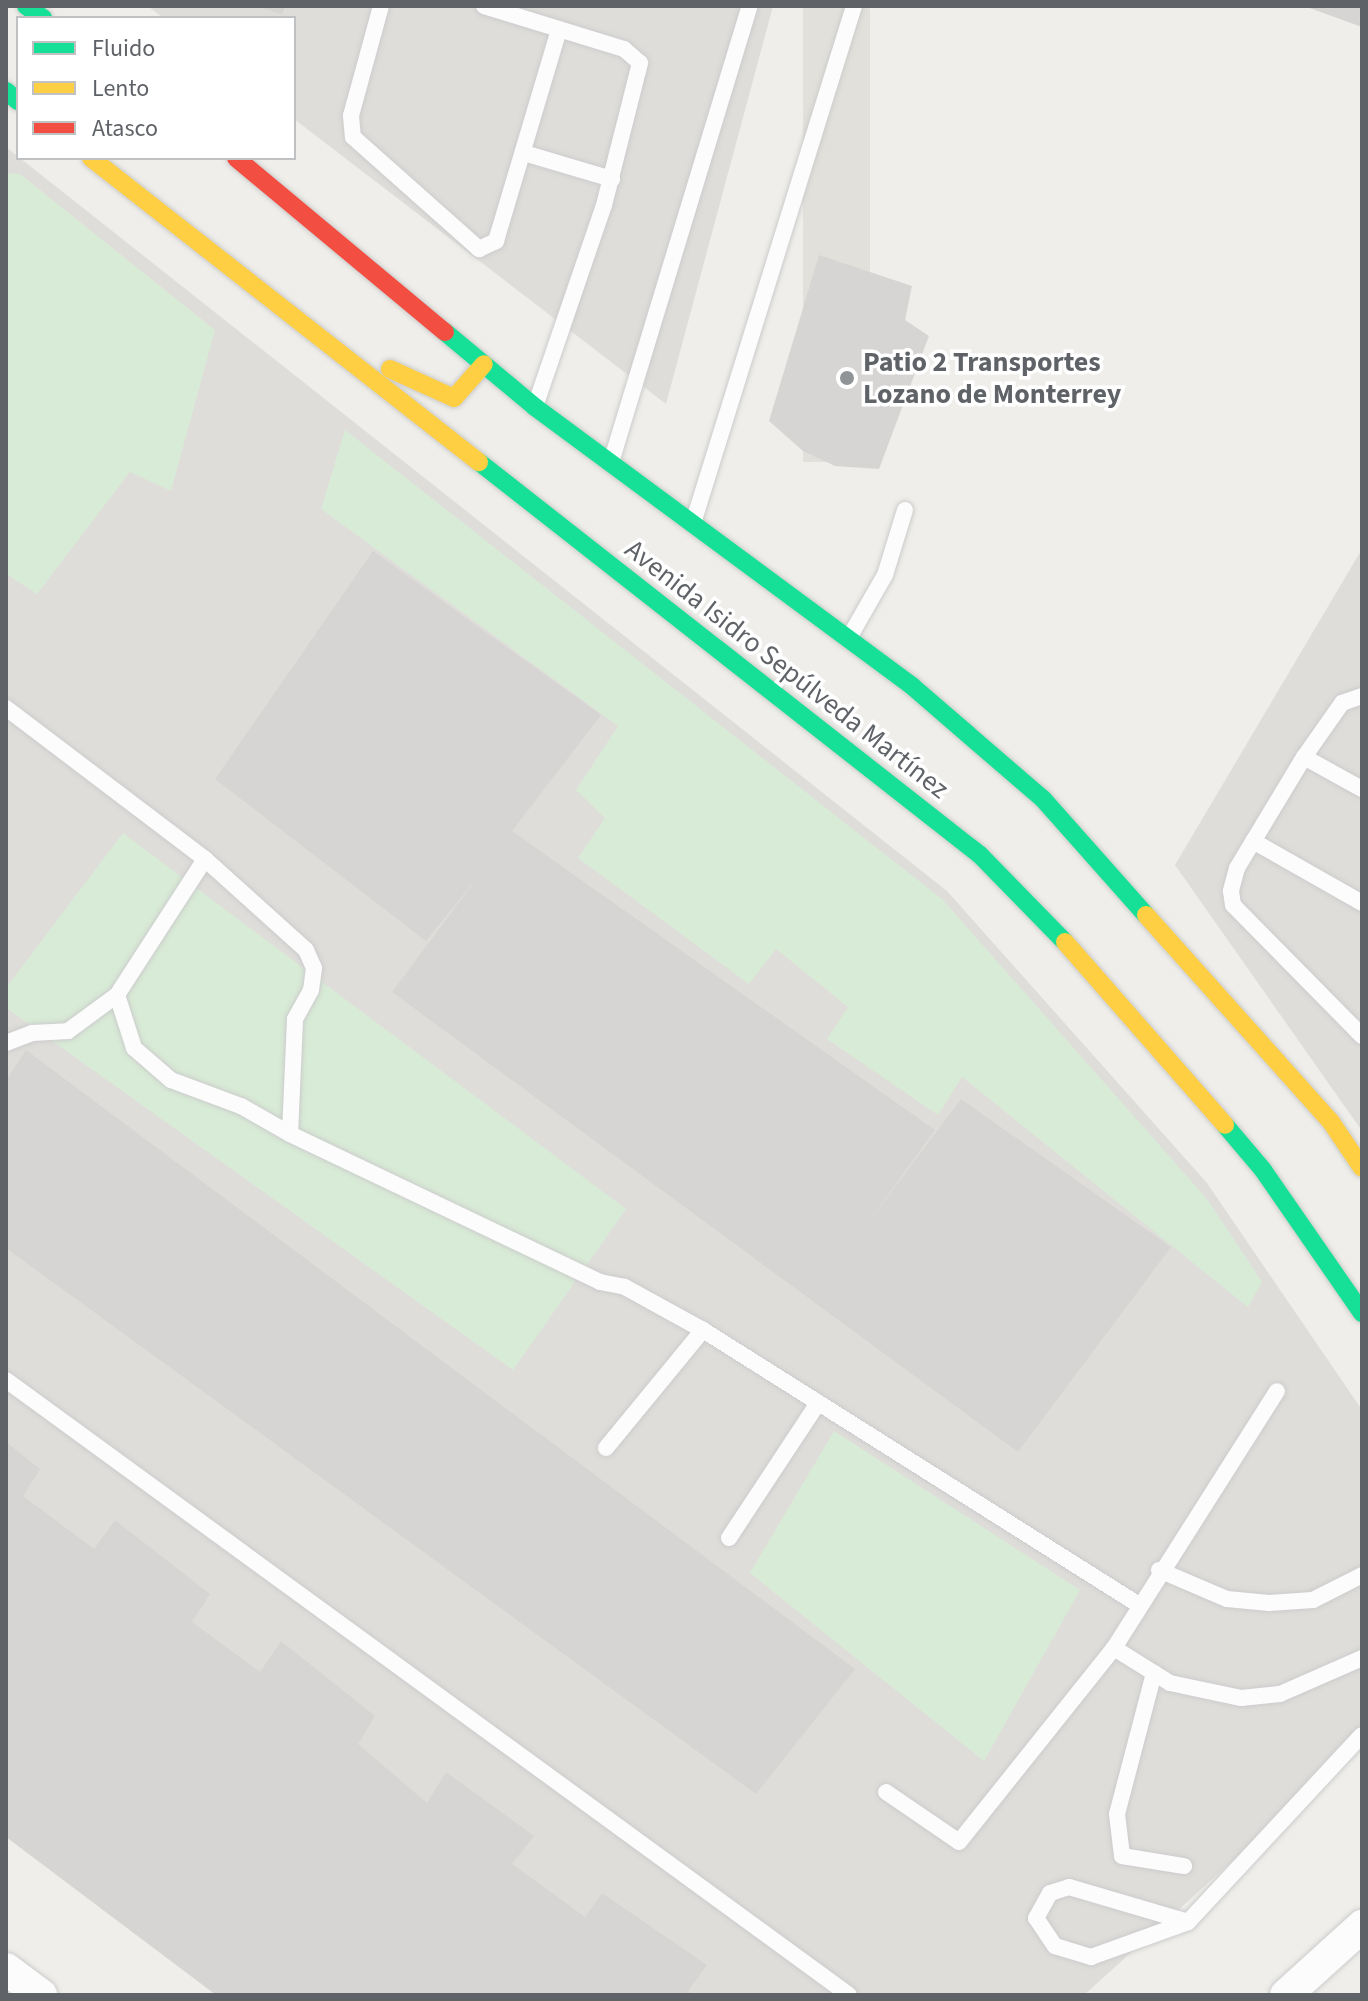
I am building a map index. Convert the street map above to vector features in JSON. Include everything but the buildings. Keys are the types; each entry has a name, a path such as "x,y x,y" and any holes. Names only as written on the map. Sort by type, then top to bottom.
{"main road":[{"name":"Avenida Isidro Sepúlveda Martínez","path":"94,160 980,855 1096,974 1253,1159 1362,1313"},
{"name":"Avenida Isidro Sepúlveda Martínez","path":"238,160 535,407 693,521 847,641 912,686 1043,799 1331,1122 1360,1160"},
{"path":"315,336 445,398 460,395 484,364"}],"street":[{"path":"1286,1995 1362,1926"},
{"path":"6,1969 41,1995"}],"lane":[{"path":"381,6 350,127 360,145 479,249 496,241 559,29"},
{"path":"484,6 624,49 640,63 612,179 564,333 535,407"},
{"path":"611,464 750,6"},
{"path":"693,521 854,6"},
{"path":"524,153 612,179"},
{"path":"847,641 885,575 905,510"},
{"path":"1362,696 1342,703 1304,757 1231,883 1233,905 1362,1036"},
{"path":"6,708 205,859 306,950 314,968 311,990 295,1019 290,1134"},
{"path":"1304,757 1362,789"},
{"path":"1253,841 1362,903"},
{"path":"6,1043 32,1033 68,1031 117,995 205,859"},
{"path":"117,995 134,1048 171,1080 241,1106 290,1134 600,1282 625,1287 703,1330 1139,1605"},
{"path":"606,1448 703,1330"},
{"path":"6,1380 849,1995"},
{"path":"886,1792 959,1842 1114,1648 1159,1570 1277,1391"},
{"path":"729,1538 818,1403"},
{"path":"1159,1570 1227,1599 1269,1603 1313,1600 1362,1575"},
{"path":"1114,1648 1154,1673 1203,1693 1241,1698 1280,1694 1362,1658"},
{"path":"1154,1673 1117,1814 1122,1856 1184,1866"},
{"path":"1188,1922 1069,1887 1050,1893 1036,1918 1055,1946 1091,1957 1188,1922 1362,1735"}],"shaded area":[{"path":"148,6 773,6 666,404 296,121 296,16 160,16"},
{"path":"803,6 870,6 870,462 803,462"},
{"path":"6,147 16,155 16,160 22,160 947,891 1207,1183 1362,1410 1362,1744 1084,1995 228,1995 6,1831"},
{"path":"1362,549 1362,1131 1175,865"}],"green space":[{"path":"6,173 20,174 215,330 171,491 130,472 37,594 6,574"},
{"path":"345,430 943,900 1207,1199 1262,1282 1248,1307 962,1077 938,1115 827,1039 848,1007 776,949 749,984 578,858 605,818 576,790 618,726 321,509"},
{"path":"123,833 626,1209 513,1370 6,1008 6,988"},
{"path":"834,1431 1080,1590 984,1761 750,1573"}],"traffic: fast":[{"path":"26,6 40,16"},
{"path":"6,91 16,99"},
{"path":"445,332 535,407 912,686 1043,799 1146,915"},
{"path":"479,462 980,855 1065,942"},
{"path":"1225,1125 1263,1170 1362,1313"}],"traffic: slow":[{"path":"94,160 479,462"},
{"path":"390,369 454,398 484,364"},
{"path":"1146,915 1331,1122 1362,1168"},
{"path":"1065,942 1225,1125"}],"traffic: jam":[{"path":"238,160 445,332"}],"place":[{"name":"Patio 2 Transportes Lozano de Monterrey","path":"847,378"}]}
